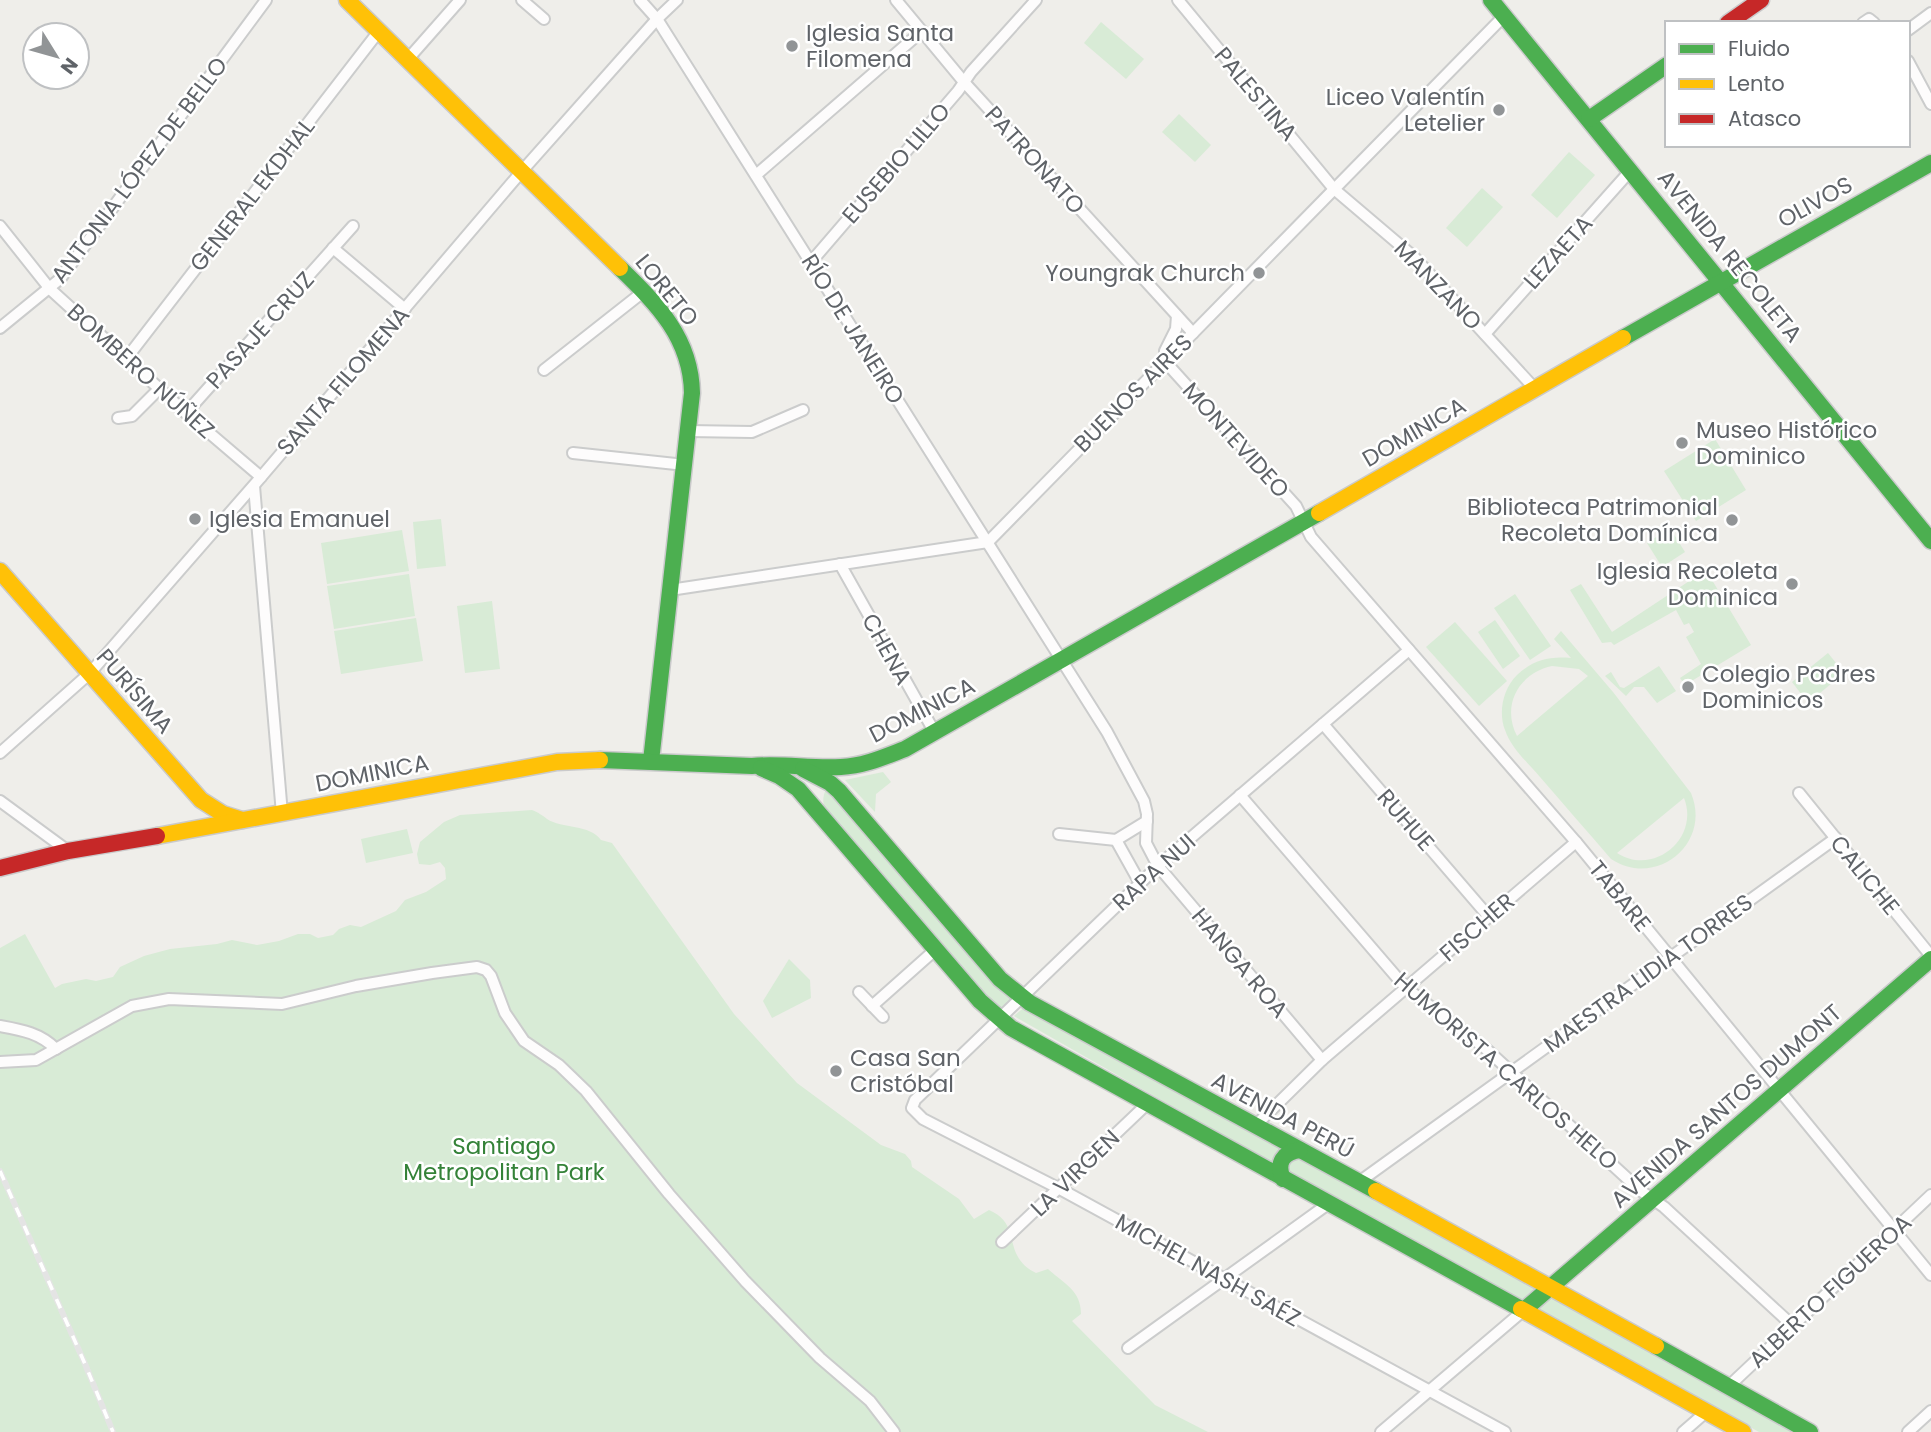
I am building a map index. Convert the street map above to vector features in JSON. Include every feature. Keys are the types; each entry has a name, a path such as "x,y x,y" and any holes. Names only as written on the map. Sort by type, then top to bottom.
{"main road":[{"name":"LORETO","path":"347,0 643,292 672,326 690,362 692,383 688,431 651,761"},
{"name":"AVENIDA RECOLETA","path":"1491,0 1931,541"},
{"path":"1731,21 1761,0"},
{"path":"1589,119 1665,66"},
{"name":"OLIVOS","path":"1721,281 1931,163"},
{"name":"DOMINICA","path":"0,868 68,851 191,831 548,764 598,760 840,767 864,764 889,756 1062,661 1721,281"},
{"name":"PURÍSIMA","path":"0,571 201,800 223,814 249,820"},
{"path":"752,766 773,772 792,784 935,950 999,1019 1022,1035 1743,1432"},
{"name":"AVENIDA PERÚ","path":"794,766 824,779 839,790 1000,979 1022,998 1810,1432"},
{"path":"822,818 818,796 824,779 840,767"},
{"path":"191,831 202,824 205,818 201,800"},
{"name":"AVENIDA SANTOS DUMONT","path":"1524,1310 1931,958"},
{"path":"1283,1179 1279,1165 1281,1158 1286,1153 1300,1150"}],"street":[{"name":"ANTONIA LÓPEZ DE BELLO","path":"0,328 50,289 266,0"},
{"path":"408,59 460,0"},
{"path":"522,0 544,19"},
{"name":"RÍO DE JANEIRO","path":"640,0 657,19 757,175 1062,661"},
{"name":"SANTA FILOMENA","path":"0,754 90,673 522,171 677,0"},
{"name":"PATRONATO","path":"896,0 964,82 1193,333"},
{"name":"EUSEBIO LILLO","path":"811,262 1036,0"},
{"name":"PALESTINA","path":"1178,0 1334,189"},
{"path":"1910,29 1931,13"},
{"name":"BUENOS AIRES","path":"988,542 1504,16"},
{"name":"GENERAL EKDHAL","path":"126,359 379,31"},
{"path":"757,175 922,32"},
{"path":"1910,65 1931,103"},
{"name":"LEZAETA","path":"1485,334 1631,170"},
{"name":"MANZANO","path":"1334,189 1414,257 1535,389"},
{"name":"BOMBERO NÚÑEZ","path":"0,226 50,289 257,482"},
{"name":"PASAJE CRUZ","path":"186,413 353,226"},
{"path":"333,248 405,309"},
{"path":"544,370 643,292"},
{"path":"1166,359 1165,351 1176,329 1177,316"},
{"name":"MONTEVIDEO","path":"1166,359 1178,376 1296,506 1304,522"},
{"path":"118,418 132,416 159,389"},
{"path":"688,431 752,432 803,410"},
{"path":"573,453 684,465"},
{"path":"257,482 282,814"},
{"name":"TABARE","path":"1304,522 1311,537 1576,842 1931,1275"},
{"path":"670,590 988,542"},
{"name":"CHENA","path":"839,564 935,733"},
{"name":"RAPA NUI","path":"912,1108 915,1100 1158,866 1409,650"},
{"path":"1062,661 1107,732 1141,794 1146,807 1146,843 1158,866"},
{"name":"RUHUE","path":"1323,724 1489,917"},
{"name":"CALICHE","path":"1799,793 1931,958"},
{"name":"HUMORISTA CARLOS HELO","path":"1240,795 1406,988 1455,1024 1511,1072 1793,1326"},
{"path":"0,801 68,851"},
{"path":"1059,834 1116,840 1147,821"},
{"name":"MAESTRA LIDIA TORRES","path":"1359,1182 1836,838"},
{"path":"1116,840 1140,883"},
{"name":"FISCHER","path":"1255,1126 1322,1060 1576,842"},
{"name":"HANGA ROA","path":"1158,866 1322,1060"},
{"path":"872,1006 935,950"},
{"path":"0,1062 36,1060 132,1006 155,1000 282,1004 356,986 419,975 477,967 485,970 491,976 505,1013 524,1041 559,1065 586,1091 669,1194 745,1281 820,1358 870,1401 894,1432"},
{"path":"859,992 883,1017"},
{"path":"0,1026 27,1031 48,1041 56,1049"},
{"name":"LA VIRGEN","path":"1002,1242 1147,1104"},
{"name":"MICHEL NASH SAÉZ","path":"912,1108 923,1119 1060,1189 1505,1432"},
{"name":"ALBERTO FIGUEROA","path":"1729,1386 1931,1195"},
{"path":"1128,1348 1328,1204"},
{"path":"1381,1432 1524,1310"},
{"path":"1908,1432 1931,1411"},
{"path":"1683,1432 1706,1412"}],"green space":[{"path":"1101,22 1144,59 1126,79 1084,43"},
{"path":"1179,114 1211,145 1195,162 1162,132"},
{"path":"1569,152 1595,175 1557,218 1531,195"},
{"path":"1482,188 1503,207 1467,247 1446,228"},
{"path":"1715,439 1746,490 1696,521 1664,471"},
{"path":"441,519 446,566 417,569 413,522"},
{"path":"1670,528 1685,552 1662,567 1647,543"},
{"path":"402,530 409,571 327,584 321,543"},
{"path":"1706,570 1751,645 1685,685 1680,678 1701,664 1686,637 1694,632 1689,623 1684,625 1676,610 1614,645 1611,642 1602,643 1570,590 1581,584 1612,632"},
{"path":"409,574 415,616 334,629 327,586"},
{"path":"1515,594 1551,646 1530,660 1494,608"},
{"path":"492,601 500,669 465,673 457,606"},
{"path":"416,618 423,661 341,674 334,631"},
{"path":"1495,620 1520,656 1503,669 1478,632"},
{"path":"1455,622 1507,681 1479,706 1426,647"},
{"path":"1561,631 1613,692 1691,793 1695,811 1694,829 1687,844 1676,856 1662,864 1646,868 1629,867 1611,859 1520,755 1508,737 1502,708 1512,681 1535,663 1548,659 1571,658 1554,639","holes":["1552,666 1579,669 1588,676 1517,736 1511,713 1516,692 1530,676","1684,798 1687,813 1685,827 1680,839 1670,850 1659,857 1645,860 1631,859 1617,853"]},
{"path":"1828,653 1844,673 1808,703 1792,682"},
{"path":"1659,666 1676,691 1657,703 1644,687 1634,687 1626,696 1605,676 1611,672 1620,687 1624,688"},
{"path":"883,772 891,782 876,794 875,812 845,780"},
{"path":"828,785 1016,998 1001,1011 829,818 823,802"},
{"name":"Santiago Metropolitan Park","path":"532,810 553,822 590,831 601,840 612,843 734,1014 797,1083 881,1145 905,1154 912,1167 959,1199 974,1219 989,1210 1000,1216 1010,1232 1018,1258 1025,1266 1036,1273 1048,1269 1075,1293 1081,1314 1072,1321 1155,1405 1208,1432 0,1432 0,948 25,934 55,988 86,979 96,981 113,977 120,967 144,956 170,949 232,940 257,945 298,934 310,934 318,938 333,935 339,929 350,925 361,927 396,911 405,900 426,892 446,879 445,868 440,862 419,864 417,854 420,842 444,822 460,815"},
{"path":"407,829 413,853 366,863 361,839"},
{"path":"789,959 810,980 811,998 772,1018 763,1001"},
{"path":"1028,1004 1287,1150 1277,1166 1014,1016"},
{"path":"1303,1156 1537,1287 1521,1300 1292,1175 1287,1165 1291,1158"},
{"path":"1550,1295 1798,1432 1759,1432 1534,1308"}],"railway":[{"path":"0,1171 113,1432"}],"traffic: fast":[{"path":"1491,0 1931,541"},
{"path":"1589,119 1665,66"},
{"path":"1623,338 1931,163"},
{"path":"620,268 670,323 686,355 692,393 651,761"},
{"path":"600,760 830,767 858,765 882,758 905,749 1319,513"},
{"path":"761,768 798,789 980,1001 1011,1028 1521,1309"},
{"path":"803,769 830,783 839,791 1000,979 1030,1003 1376,1191"},
{"path":"1524,1310 1931,959"},
{"path":"1283,1179 1280,1168 1282,1159 1289,1153 1300,1150"},
{"path":"1656,1346 1810,1432"}],"traffic: slow":[{"path":"347,0 620,268"},
{"path":"1319,513 1623,338"},
{"path":"0,571 201,800 223,814 242,820"},
{"path":"157,836 557,762 600,760"},
{"path":"1376,1191 1656,1346"},
{"path":"1521,1309 1743,1432"}],"traffic: jam":[{"path":"1731,21 1761,0"},
{"path":"0,868 68,851 157,836"}],"place":[{"name":"Iglesia Santa Filomena","path":"792,46"},
{"name":"Liceo Valentín Letelier","path":"1499,110"},
{"name":"Youngrak Church","path":"1259,273"},
{"name":"Museo Histórico Dominico","path":"1682,443"},
{"name":"Iglesia Emanuel","path":"195,519"},
{"name":"Biblioteca Patrimonial Recoleta Domínica","path":"1732,520"},
{"name":"Iglesia Recoleta Dominica","path":"1792,584"},
{"name":"Colegio Padres Dominicos","path":"1688,687"},
{"name":"Casa San Cristóbal","path":"836,1071"}]}
